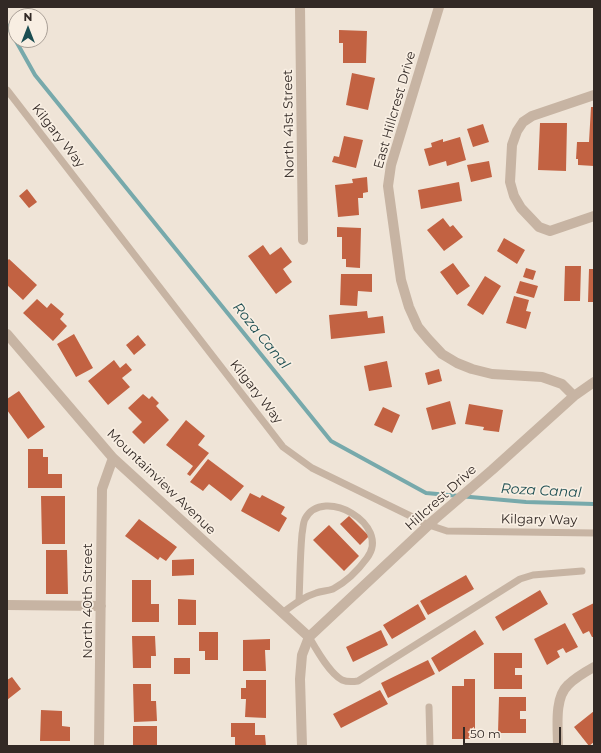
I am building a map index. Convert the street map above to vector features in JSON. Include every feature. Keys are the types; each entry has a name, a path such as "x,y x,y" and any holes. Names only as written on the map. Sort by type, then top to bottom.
{"street":[{"name":"North 41st Street","path":"300,7 303,240"},
{"name":"East Hillcrest Drive","path":"439,7 391,165 388,186 401,280 409,307 418,327 442,354 472,369 492,374 542,377 552,380 562,384 574,396"},
{"path":"594,95 532,116 523,122 517,131 512,146 510,182 514,196 520,208 539,227 550,231 594,216"},
{"name":"Mountainview Avenue","path":"7,334 113,458 309,637"},
{"name":"Hillcrest Drive","path":"309,637 432,522 574,396 594,382"},
{"name":"North 40th Street","path":"99,746 102,489 113,458"},
{"path":"7,605 101,606"},
{"path":"302,746 300,679 302,655 309,637"},
{"path":"558,746 558,701 567,686 594,667"}],"lane":[{"name":"Kilgary Way","path":"7,90 283,447 312,468 432,522 447,531 594,533"},
{"path":"282,613 305,597 317,592 333,589 357,569 368,557 372,535 363,522 342,508 331,506 318,508 309,513 304,520 300,549 299,601"},
{"path":"309,637 321,658 338,677 350,682 358,681 520,579 534,575 582,571"},
{"path":"429,707 430,746"}],"building":[{"path":"339,30 367,31 366,63 343,63 343,43 339,43"},
{"path":"352,73 375,78 368,110 346,105"},
{"path":"591,107 594,107 594,166 578,165 578,159 576,159 577,142 589,142"},
{"path":"540,123 567,123 566,171 538,170"},
{"path":"483,124 489,142 473,147 467,129"},
{"path":"344,136 363,140 356,168 332,162 334,156 339,157"},
{"path":"460,137 466,160 447,166 446,161 429,166 424,149 432,147 431,143 443,139 443,142"},
{"path":"489,161 492,177 471,182 467,165"},
{"path":"367,177 368,192 363,193 363,198 358,198 359,215 338,217 335,185 353,183 352,179"},
{"path":"459,182 462,201 421,209 418,190"},
{"path":"27,189 37,202 29,208 19,196"},
{"path":"443,218 450,227 453,225 463,237 444,251 427,230"},
{"path":"337,227 361,228 360,268 346,267 346,259 342,259 342,237 337,237"},
{"path":"504,238 525,250 517,264 497,251"},
{"path":"263,245 270,255 281,247 292,262 283,269 292,282 276,294 248,256"},
{"path":"9,259 37,285 23,300 7,285 7,261"},
{"path":"453,263 470,286 457,295 440,272"},
{"path":"565,266 581,266 580,301 564,301"},
{"path":"526,268 536,271 533,280 523,277"},
{"path":"589,269 594,269 594,302 588,302"},
{"path":"341,274 372,274 372,292 358,291 357,306 340,305"},
{"path":"485,276 501,286 483,315 467,305"},
{"path":"520,281 538,286 534,298 516,293"},
{"path":"514,296 529,300 526,311 531,312 526,329 506,323"},
{"path":"37,299 47,308 51,303 64,314 60,319 67,326 53,341 23,313"},
{"path":"367,311 368,318 383,316 385,333 331,339 329,315"},
{"path":"74,334 93,368 76,377 57,344"},
{"path":"138,335 146,345 134,355 126,345"},
{"path":"114,360 120,368 126,363 132,370 122,378 130,387 108,405 88,381"},
{"path":"387,361 392,387 369,391 364,366"},
{"path":"439,369 442,381 428,385 425,373"},
{"path":"19,391 45,427 28,439 7,410 7,399"},
{"path":"143,394 149,399 152,396 159,403 156,406 169,420 144,444 132,432 142,422 128,408"},
{"path":"450,401 456,424 432,430 426,408"},
{"path":"469,404 503,410 499,432 483,430 484,427 465,424"},
{"path":"383,407 400,415 392,433 374,425"},
{"path":"186,420 205,436 198,445 209,453 190,476 187,474 193,466 166,445"},
{"path":"28,449 43,449 43,457 48,457 48,474 62,474 62,488 28,488"},
{"path":"208,459 244,486 231,501 209,484 203,491 190,482"},
{"path":"250,493 260,498 262,495 285,507 281,514 287,518 279,532 241,511"},
{"path":"41,496 65,496 65,544 42,544"},
{"path":"349,516 369,536 360,545 340,524"},
{"path":"139,519 177,547 166,561 160,557 158,560 125,536"},
{"path":"329,525 359,556 344,571 313,540"},
{"path":"46,550 67,550 68,594 46,594"},
{"path":"194,559 194,575 172,576 172,560"},
{"path":"466,575 474,589 428,615 420,601"},
{"path":"132,580 151,580 151,604 159,604 159,622 132,622"},
{"path":"540,590 548,604 503,631 495,617"},
{"path":"178,599 196,600 196,625 178,625"},
{"path":"594,603 594,637 592,637 589,631 583,634 572,614"},
{"path":"418,604 426,619 392,639 383,625"},
{"path":"565,623 578,647 566,653 563,648 557,651 560,657 547,665 534,639"},
{"path":"381,630 388,645 353,662 346,647"},
{"path":"475,630 484,644 439,672 431,658"},
{"path":"199,632 218,632 218,660 205,660 205,651 199,651"},
{"path":"132,636 155,636 156,656 151,656 151,668 133,668"},
{"path":"270,639 270,650 265,650 266,671 243,671 243,640"},
{"path":"494,653 522,653 522,668 515,668 515,675 522,675 522,689 494,689"},
{"path":"174,658 190,658 190,674 174,674"},
{"path":"428,660 435,674 388,698 381,683"},
{"path":"12,677 21,689 7,700 7,680"},
{"path":"464,679 475,679 475,739 452,739 452,686 464,686"},
{"path":"246,680 266,680 266,718 245,717 246,699 241,699 241,688 246,688"},
{"path":"133,684 151,684 151,701 156,701 157,721 134,722"},
{"path":"380,690 388,704 341,728 333,714"},
{"path":"499,697 526,697 526,711 520,711 520,719 526,719 526,733 498,733"},
{"path":"41,710 62,711 62,726 70,727 70,741 40,741"},
{"path":"594,711 594,742 589,746 574,727"},
{"path":"231,723 255,723 255,735 265,735 266,746 235,745 235,737 231,737"},
{"path":"133,726 157,726 157,746 133,746"}],"waterway":[{"name":"Roza Canal","path":"7,25 35,75 331,441 426,493 526,502 594,504"}]}
